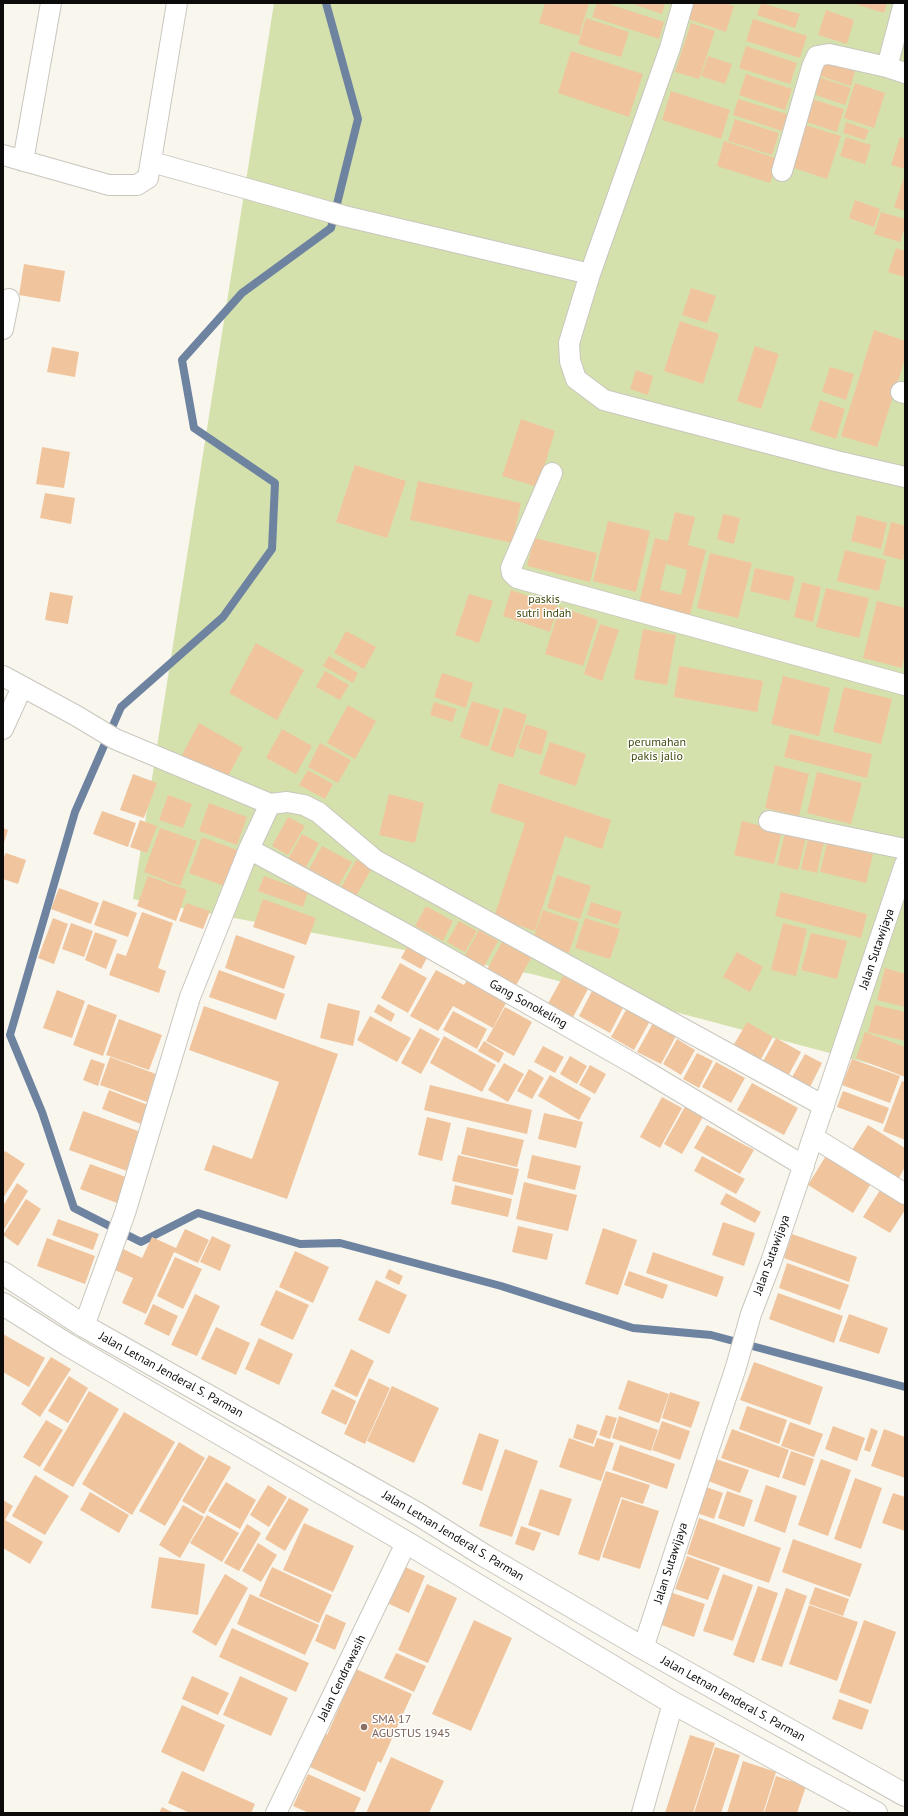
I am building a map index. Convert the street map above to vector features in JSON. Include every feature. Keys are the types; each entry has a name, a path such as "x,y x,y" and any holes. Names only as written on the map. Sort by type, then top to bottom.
{"highway":[{"name":"Jalan Letnan Jenderal S. Parman","path":"3,1273 84,1326 418,1514 485,1556 643,1648 905,1795"},
{"name":"Jalan Letnan Jenderal S. Parman","path":"3,1304 68,1345 406,1543 673,1703 876,1813"}],"street":[{"path":"23,160 51,3"},
{"path":"3,155 109,185 136,185 148,178 152,162 177,3"},
{"path":"683,3 670,48 590,274 569,343 570,361 576,379 604,400 836,461 905,477"},
{"path":"782,171 812,67 817,56 829,54 896,70 904,3"},
{"path":"152,162 344,216 590,274"},
{"path":"3,329 8,299"},
{"path":"552,473 511,568 512,573 517,578 905,685"},
{"path":"3,676 75,715 115,739 270,804 287,802 304,805 318,812 375,860 824,1106"},
{"path":"3,729 22,687"},
{"path":"84,1326 125,1213 190,998 249,849 270,804"},
{"path":"768,821 905,849"},
{"name":"Gang Sonokeling","path":"249,849 402,932 634,1064 804,1166"},
{"name":"Jalan Sutawijaya","path":"643,1648 736,1367 751,1314 804,1166 813,1136 897,911 905,864"},
{"path":"813,1136 905,1194"},
{"name":"Jalan Cendrawasih","path":"276,1813 406,1543"},
{"path":"642,1813 673,1703"}],"green space":[{"name":"paskis sutri indah","path":"274,3 905,3 905,1073 532,974 133,899"}],"building":[{"path":"545,3 589,3 579,36 539,23"},
{"path":"597,3 606,3 664,22 659,39 592,17"},
{"path":"630,3 665,3 662,14"},
{"path":"690,3 725,3 734,6 726,32 685,18"},
{"path":"761,3 800,14 795,28 757,15"},
{"path":"852,3 887,3 884,13"},
{"path":"826,10 854,20 847,44 818,35"},
{"path":"586,18 629,32 621,57 578,44"},
{"path":"753,19 807,36 800,58 746,41"},
{"path":"691,23 715,31 699,79 675,72"},
{"path":"746,46 797,63 790,84 739,68"},
{"path":"571,51 643,74 629,117 558,93"},
{"path":"708,56 732,64 725,84 701,76"},
{"path":"819,59 855,71 851,86 814,74"},
{"path":"746,74 792,89 785,110 739,95"},
{"path":"816,76 851,88 845,105 810,93"},
{"path":"855,83 885,93 874,128 844,118"},
{"path":"671,91 730,110 721,139 662,120"},
{"path":"809,98 844,109 837,132 803,121"},
{"path":"738,99 787,114 782,131 733,115"},
{"path":"735,119 779,133 772,155 728,141"},
{"path":"846,122 869,130 865,140 843,133"},
{"path":"802,124 841,136 827,179 788,166"},
{"path":"846,137 871,145 865,164 840,156"},
{"path":"900,137 905,139 905,169 891,165"},
{"path":"724,141 778,159 770,183 717,166"},
{"path":"905,175 905,211 894,207"},
{"path":"855,200 880,209 874,227 849,218"},
{"path":"881,212 905,219 905,227 900,242 874,234"},
{"path":"896,248 905,251 905,277 888,272"},
{"path":"24,264 65,271 60,302 19,295"},
{"path":"691,288 716,296 707,323 682,315"},
{"path":"680,321 719,334 703,384 664,371"},
{"path":"874,330 905,341 905,359 877,447 841,436"},
{"path":"755,346 779,354 761,409 737,401"},
{"path":"52,347 79,352 75,377 47,372"},
{"path":"830,367 854,374 846,400 822,392"},
{"path":"636,370 653,376 648,395 630,389"},
{"path":"820,400 845,409 836,439 810,430"},
{"path":"521,419 555,431 538,487 502,476"},
{"path":"42,447 70,452 64,488 36,484"},
{"path":"355,465 406,481 387,538 336,522"},
{"path":"418,481 521,503 512,543 410,520"},
{"path":"45,493 75,498 71,524 40,518"},
{"path":"675,512 695,517 688,545 706,550 690,615 639,603 655,538 668,541","holes":["666,564 687,570 681,595 660,590"]},
{"path":"723,514 740,518 734,544 717,539"},
{"path":"857,515 887,523 881,549 851,541"},
{"path":"608,521 650,531 636,592 593,581"},
{"path":"891,522 905,526 905,550 903,560 883,555"},
{"path":"534,538 597,553 590,582 527,566"},
{"path":"845,550 886,560 879,591 837,581"},
{"path":"710,553 752,563 738,618 697,608"},
{"path":"755,568 795,577 789,601 750,591"},
{"path":"802,582 821,587 813,622 794,617"},
{"path":"826,588 869,598 859,638 816,627"},
{"path":"511,590 558,606 550,632 503,616"},
{"path":"50,592 73,596 68,624 45,620"},
{"path":"469,594 493,601 479,643 455,635"},
{"path":"877,601 905,608 905,653 902,668 863,658"},
{"path":"560,607 598,620 583,666 545,654"},
{"path":"600,624 619,630 602,681 584,674"},
{"path":"643,629 676,635 667,685 634,679"},
{"path":"346,631 376,647 364,669 334,653"},
{"path":"256,643 304,670 277,720 229,693"},
{"path":"329,656 358,673 353,683 323,666"},
{"path":"679,666 763,681 757,712 674,697"},
{"path":"325,671 349,685 340,700 316,687"},
{"path":"442,673 473,683 466,708 434,697"},
{"path":"783,676 830,688 819,736 771,724"},
{"path":"844,687 892,699 881,744 833,732"},
{"path":"472,701 500,710 488,747 460,737"},
{"path":"434,702 457,709 452,722 430,715"},
{"path":"348,705 376,721 355,759 327,743"},
{"path":"504,707 527,715 513,758 490,750"},
{"path":"199,723 243,748 225,782 181,757"},
{"path":"526,724 548,731 541,755 518,748"},
{"path":"282,729 312,746 296,774 266,758"},
{"path":"790,734 872,754 867,778 784,757"},
{"path":"550,742 586,754 576,786 539,774"},
{"path":"320,743 351,760 338,783 308,767"},
{"path":"775,765 809,774 799,816 765,808"},
{"path":"308,770 333,784 325,799 299,785"},
{"path":"817,772 862,783 851,824 807,813"},
{"path":"133,774 157,783 144,818 120,810"},
{"path":"499,783 611,820 602,849 565,836 535,931 494,917 525,823 490,812"},
{"path":"389,794 424,803 415,843 379,835"},
{"path":"168,795 192,804 183,828 159,820"},
{"path":"209,803 247,817 237,845 199,831"},
{"path":"102,811 136,823 128,847 93,834"},
{"path":"288,817 305,826 288,855 272,846"},
{"path":"140,820 157,826 147,853 130,847"},
{"path":"742,821 782,831 774,864 734,855"},
{"path":"3,828 8,830 3,846"},
{"path":"160,828 197,841 180,886 144,872"},
{"path":"785,833 806,838 798,870 777,865"},
{"path":"302,834 319,843 304,871 287,861"},
{"path":"202,837 240,851 227,887 189,873"},
{"path":"808,839 824,842 817,873 801,869"},
{"path":"827,843 873,854 866,883 820,872"},
{"path":"322,846 352,862 339,885 309,869"},
{"path":"6,853 26,860 18,884 3,879 3,858"},
{"path":"356,860 372,868 356,896 341,888"},
{"path":"557,875 591,886 580,919 547,908"},
{"path":"148,876 187,890 176,921 137,906"},
{"path":"264,876 308,892 303,907 258,891"},
{"path":"59,888 99,903 91,924 51,909"},
{"path":"781,892 867,914 861,938 775,916"},
{"path":"263,899 316,918 306,945 253,927"},
{"path":"103,900 137,913 128,937 94,925"},
{"path":"591,902 622,912 618,925 587,915"},
{"path":"186,903 210,911 203,929 179,921"},
{"path":"426,906 453,921 443,941 415,926"},
{"path":"543,910 579,922 569,953 532,942"},
{"path":"142,912 173,923 158,968 166,971 159,993 109,975 117,953 126,956"},
{"path":"53,918 68,924 54,964 38,958"},
{"path":"585,918 620,929 610,959 575,948"},
{"path":"459,921 477,931 465,952 447,942"},
{"path":"71,923 93,931 84,957 62,949"},
{"path":"783,923 807,929 796,976 771,970"},
{"path":"479,930 498,941 481,972 462,961"},
{"path":"95,932 117,940 106,969 85,960"},
{"path":"811,933 847,941 837,979 801,970"},
{"path":"236,935 295,956 284,989 225,968"},
{"path":"502,942 531,958 513,991 484,975"},
{"path":"407,947 427,958 421,969 401,958"},
{"path":"737,952 763,967 750,992 723,977"},
{"path":"400,963 427,978 408,1013 381,998"},
{"path":"885,968 905,974 905,1007 877,1000"},
{"path":"219,970 285,994 276,1020 209,997"},
{"path":"436,970 464,985 469,977 508,999 493,1028 453,1006 438,1031 410,1016"},
{"path":"563,976 588,989 570,1023 545,1009"},
{"path":"57,990 85,1001 72,1038 43,1028"},
{"path":"592,991 623,1008 610,1033 579,1016"},
{"path":"328,1003 360,1011 353,1046 320,1038"},
{"path":"88,1004 117,1015 103,1056 73,1045"},
{"path":"378,1004 395,1014 391,1022 374,1012"},
{"path":"875,1005 905,1012 905,1041 868,1032"},
{"path":"204,1006 338,1054 287,1199 204,1170 213,1145 252,1159 279,1082 189,1050"},
{"path":"505,1007 532,1022 514,1056 486,1041"},
{"path":"627,1008 650,1021 634,1050 611,1037"},
{"path":"453,1011 487,1029 477,1049 443,1030"},
{"path":"370,1016 411,1038 397,1062 357,1040"},
{"path":"119,1019 162,1035 149,1070 106,1055"},
{"path":"747,1022 773,1037 760,1061 733,1046"},
{"path":"653,1023 676,1036 661,1064 637,1052"},
{"path":"420,1028 440,1039 421,1074 401,1063"},
{"path":"865,1032 905,1047 905,1077 856,1058"},
{"path":"444,1036 496,1065 482,1092 430,1063"},
{"path":"776,1038 801,1052 787,1078 762,1063"},
{"path":"677,1039 695,1050 681,1075 663,1064"},
{"path":"484,1041 504,1053 499,1063 478,1051"},
{"path":"543,1046 564,1057 555,1073 534,1062"},
{"path":"697,1053 713,1061 699,1088 683,1079"},
{"path":"805,1054 822,1063 809,1089 791,1079"},
{"path":"570,1056 587,1066 577,1084 560,1074"},
{"path":"110,1057 156,1074 147,1102 100,1085"},
{"path":"91,1059 105,1064 98,1086 83,1080"},
{"path":"852,1059 900,1076 890,1103 842,1085"},
{"path":"716,1062 745,1078 731,1103 702,1087"},
{"path":"504,1063 524,1074 508,1102 488,1090"},
{"path":"590,1065 606,1074 595,1094 579,1085"},
{"path":"529,1069 544,1078 532,1099 517,1091"},
{"path":"550,1075 591,1098 579,1120 538,1096"},
{"path":"902,1081 905,1082 905,1140 883,1131"},
{"path":"752,1083 798,1108 784,1135 737,1110"},
{"path":"430,1085 532,1110 527,1134 424,1110"},
{"path":"109,1090 148,1105 141,1124 102,1109"},
{"path":"843,1091 889,1108 883,1124 837,1107"},
{"path":"662,1097 682,1108 660,1148 640,1137"},
{"path":"686,1105 704,1115 682,1154 664,1144"},
{"path":"83,1111 141,1132 127,1171 69,1150"},
{"path":"544,1113 583,1122 576,1148 538,1139"},
{"path":"427,1117 451,1123 442,1161 418,1155"},
{"path":"707,1125 754,1150 740,1174 694,1148"},
{"path":"868,1125 905,1148 905,1167 899,1178 852,1150"},
{"path":"467,1127 524,1140 517,1167 461,1154"},
{"path":"5,1151 25,1164 3,1198 3,1154"},
{"path":"827,1154 872,1182 853,1213 808,1185"},
{"path":"458,1155 519,1169 513,1195 452,1181"},
{"path":"532,1155 581,1166 575,1190 527,1178"},
{"path":"702,1156 745,1179 736,1194 694,1171"},
{"path":"90,1164 126,1177 117,1203 80,1189"},
{"path":"524,1182 577,1195 568,1231 516,1219"},
{"path":"17,1183 28,1191 3,1231 3,1206"},
{"path":"455,1185 512,1199 508,1217 451,1204"},
{"path":"882,1187 905,1201 905,1210 890,1233 863,1217"},
{"path":"726,1193 761,1212 755,1223 720,1204"},
{"path":"26,1199 41,1209 18,1246 3,1235"},
{"path":"58,1219 99,1234 93,1250 52,1235"},
{"path":"723,1222 755,1233 744,1266 712,1255"},
{"path":"518,1226 553,1234 547,1260 512,1252"},
{"path":"603,1228 637,1240 618,1295 585,1284"},
{"path":"185,1229 209,1240 198,1263 174,1252 146,1314 122,1303 133,1278 108,1267 117,1246 142,1258 152,1237 176,1248"},
{"path":"792,1234 857,1257 849,1282 784,1258"},
{"path":"212,1236 231,1245 220,1271 200,1262"},
{"path":"47,1238 95,1256 85,1284 37,1266"},
{"path":"295,1251 329,1267 313,1303 279,1287"},
{"path":"653,1252 724,1277 717,1297 646,1273"},
{"path":"175,1257 202,1269 183,1309 157,1296"},
{"path":"787,1263 849,1285 840,1310 779,1288"},
{"path":"389,1269 403,1276 399,1285 385,1278"},
{"path":"629,1271 668,1285 663,1299 624,1285"},
{"path":"376,1280 407,1295 389,1334 358,1320"},
{"path":"276,1290 309,1305 293,1340 260,1325"},
{"path":"778,1293 843,1316 834,1343 769,1319"},
{"path":"195,1294 220,1306 197,1356 171,1345"},
{"path":"153,1304 178,1316 169,1336 144,1324"},
{"path":"849,1314 888,1328 879,1354 839,1341"},
{"path":"216,1327 250,1343 236,1375 201,1359"},
{"path":"3,1334 45,1358 29,1387 3,1372"},
{"path":"259,1338 293,1354 279,1385 245,1369"},
{"path":"351,1349 374,1361 357,1397 334,1386"},
{"path":"51,1357 71,1369 40,1417 21,1404"},
{"path":"754,1362 823,1387 810,1425 740,1400"},
{"path":"69,1376 88,1388 68,1423 48,1411"},
{"path":"369,1378 390,1388 365,1444 344,1434"},
{"path":"628,1380 669,1394 659,1423 618,1409"},
{"path":"392,1386 439,1408 414,1463 367,1441"},
{"path":"332,1389 356,1401 346,1425 321,1413"},
{"path":"89,1391 119,1409 73,1487 43,1470"},
{"path":"670,1392 700,1402 691,1428 662,1418"},
{"path":"747,1406 787,1420 779,1444 739,1429"},
{"path":"124,1412 175,1442 132,1515 82,1484"},
{"path":"606,1415 617,1418 610,1439 599,1435"},
{"path":"619,1416 658,1430 651,1451 612,1438"},
{"path":"46,1420 63,1430 40,1467 23,1457"},
{"path":"662,1421 690,1431 680,1460 652,1450"},
{"path":"790,1422 823,1434 814,1457 781,1446"},
{"path":"577,1424 598,1431 593,1444 573,1438"},
{"path":"833,1426 865,1438 857,1461 825,1449"},
{"path":"871,1428 878,1431 870,1452 864,1450"},
{"path":"732,1429 789,1450 779,1478 721,1458"},
{"path":"884,1429 905,1437 905,1478 871,1466"},
{"path":"479,1433 499,1440 482,1491 462,1484"},
{"path":"569,1438 594,1447 597,1438 614,1443 601,1481 559,1467"},
{"path":"179,1442 205,1458 165,1526 139,1511"},
{"path":"620,1445 675,1464 667,1489 612,1470"},
{"path":"505,1449 538,1461 512,1537 479,1526"},
{"path":"791,1451 814,1459 805,1486 782,1478"},
{"path":"209,1455 231,1467 204,1514 182,1501"},
{"path":"716,1459 749,1470 740,1493 708,1481"},
{"path":"821,1459 851,1470 828,1536 798,1525"},
{"path":"606,1471 650,1485 643,1504 621,1497 599,1561 578,1554"},
{"path":"35,1475 69,1496 45,1535 12,1516"},
{"path":"855,1478 882,1488 861,1549 834,1539"},
{"path":"226,1482 256,1500 240,1529 208,1511"},
{"path":"268,1485 287,1497 269,1527 250,1515"},
{"path":"766,1485 797,1496 785,1533 754,1521"},
{"path":"706,1487 723,1493 714,1519 697,1513"},
{"path":"540,1489 572,1499 559,1536 528,1525"},
{"path":"727,1491 753,1500 744,1527 718,1518"},
{"path":"90,1492 129,1515 119,1533 80,1510"},
{"path":"893,1493 905,1497 905,1531 882,1523"},
{"path":"289,1498 309,1509 285,1551 265,1539"},
{"path":"622,1499 659,1511 640,1569 602,1557"},
{"path":"3,1500 13,1506 5,1520 43,1542 30,1564 3,1548"},
{"path":"183,1505 204,1517 180,1558 159,1545"},
{"path":"207,1515 239,1533 222,1562 190,1543"},
{"path":"699,1518 781,1548 769,1583 687,1554"},
{"path":"304,1523 354,1546 333,1592 283,1570"},
{"path":"247,1524 261,1533 239,1571 224,1563"},
{"path":"521,1526 541,1533 534,1551 515,1544"},
{"path":"793,1539 862,1564 850,1597 782,1572"},
{"path":"258,1543 277,1555 261,1582 242,1571"},
{"path":"687,1556 720,1568 708,1600 675,1589"},
{"path":"159,1557 205,1564 198,1615 151,1608"},
{"path":"401,1565 425,1576 409,1613 385,1602"},
{"path":"272,1567 332,1595 319,1623 259,1596"},
{"path":"225,1574 248,1588 216,1646 192,1632"},
{"path":"723,1574 753,1585 733,1641 703,1631"},
{"path":"427,1584 457,1598 428,1663 398,1650"},
{"path":"758,1586 778,1593 754,1663 733,1655"},
{"path":"815,1587 849,1599 843,1616 809,1604"},
{"path":"786,1588 807,1596 782,1667 761,1660"},
{"path":"670,1592 705,1604 694,1637 659,1624"},
{"path":"250,1594 319,1625 305,1655 237,1624"},
{"path":"809,1605 858,1622 837,1681 789,1664"},
{"path":"326,1614 346,1623 335,1650 315,1641"},
{"path":"474,1620 512,1638 471,1731 432,1714"},
{"path":"864,1620 896,1632 871,1704 839,1692"},
{"path":"232,1628 309,1663 296,1692 219,1657"},
{"path":"396,1653 426,1666 414,1692 384,1678"},
{"name":"SMA 17 AGUSTUS 1945","path":"356,1669 412,1694 381,1763 378,1761 365,1792 310,1767 325,1734 327,1735"},
{"path":"192,1676 229,1693 218,1715 182,1699"},
{"path":"240,1676 288,1698 271,1736 223,1715"},
{"path":"839,1699 869,1710 862,1730 832,1719"},
{"path":"182,1705 225,1725 204,1772 161,1752"},
{"path":"690,1735 715,1743 693,1813 665,1813"},
{"path":"715,1747 740,1755 721,1813 694,1813"},
{"path":"391,1757 444,1781 429,1813 366,1813"},
{"path":"743,1761 776,1772 763,1813 727,1813"},
{"path":"182,1771 255,1804 251,1813 190,1813 168,1803"},
{"path":"308,1774 361,1798 354,1813 309,1813 293,1806"},
{"path":"776,1776 806,1786 797,1813 764,1813"},
{"path":"162,1807 174,1813 159,1813"}],"waterway":[{"path":"326,3 358,119 331,228 242,293 182,360 194,428 275,483 272,549 223,617 121,707 75,812 10,1035 42,1112 74,1208 141,1242 198,1213 300,1244 340,1243 501,1286 633,1328 711,1335 905,1387"}],"place":[{"name":"SMA 17 AGUSTUS 1945","path":"364,1727"}],"park label":[{"name":"perumahan pakis jalio","path":"657,750"}]}
